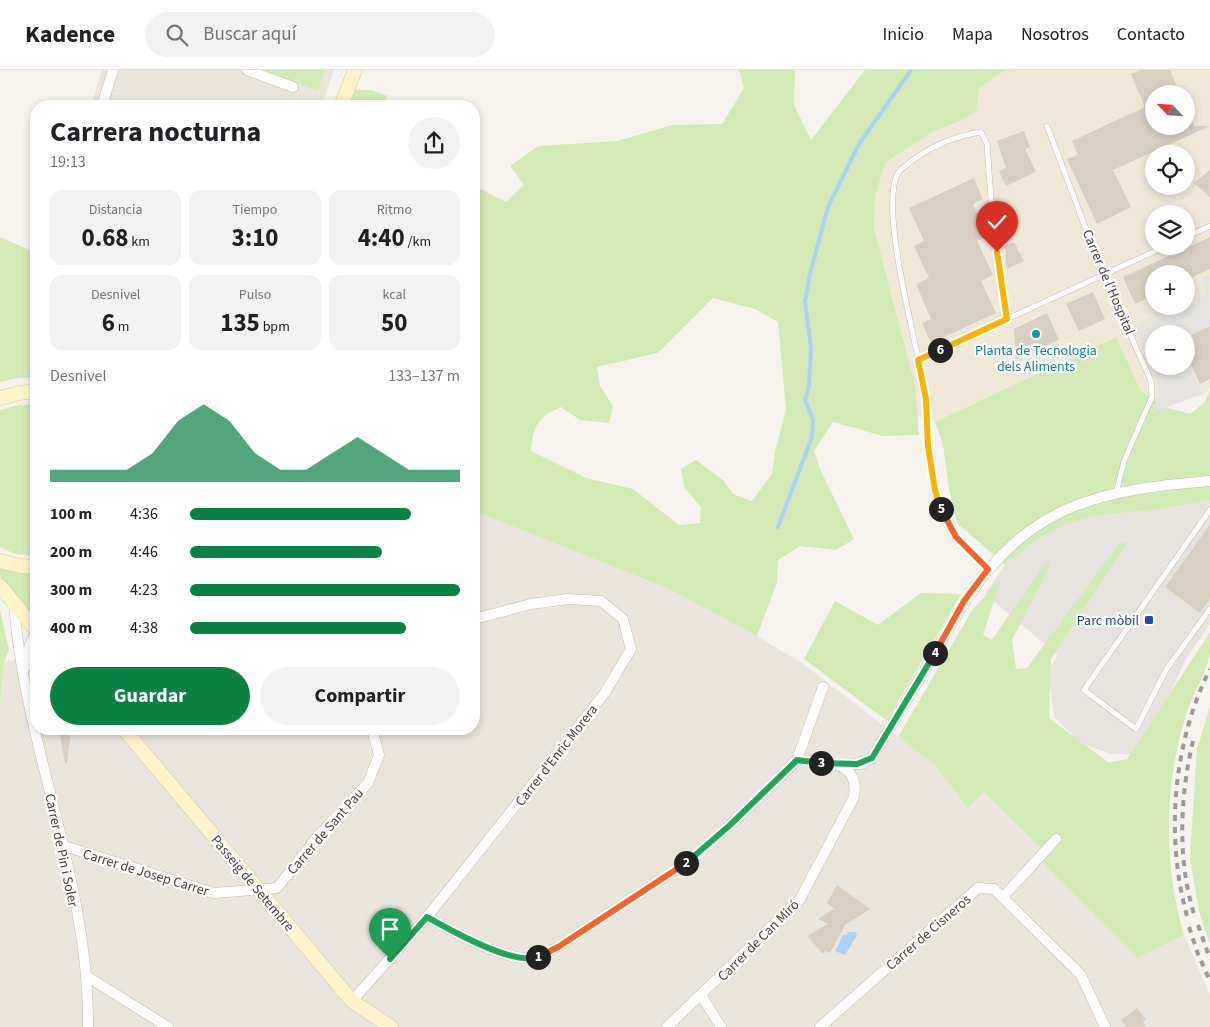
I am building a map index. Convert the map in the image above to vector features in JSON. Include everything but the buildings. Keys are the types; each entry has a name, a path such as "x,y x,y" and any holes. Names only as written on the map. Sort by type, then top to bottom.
{"street":[{"path":"104,100 113,70"},
{"path":"247,70 293,87"},
{"path":"343,100 355,70"},
{"path":"0,398 13,394 30,393"},
{"path":"797,760 836,765 868,762 926,669 964,601 988,569 1014,542 1045,521 1081,504 1116,494 1210,481"},
{"path":"0,560 20,566 30,567"},
{"path":"0,586 30,624"},
{"name":"Carrer d'Enric Morera","path":"352,1000 427,917 604,694 631,649 623,619 600,601 568,599 531,604 480,617"},
{"name":"Carrer de Pin i Soler","path":"14,603 16,627 30,703"},
{"name":"Carrer de Pin i Soler","path":"24,674 30,644"},
{"path":"26,662 30,659"},
{"path":"427,917 482,946 535,958 558,947 698,854 797,760 823,687"},
{"name":"Carrer de Pin i Soler","path":"37,735 45,776 64,846 88,977 88,1027"},
{"name":"Passeig de Setembre","path":"129,735 352,1000 391,1027"},
{"name":"Carrer de Sant Pau","path":"260,891 276,888 318,836 368,783 379,755 374,735"},
{"name":"Carrer de Can Miró","path":"667,1027 800,899 854,797 856,788 853,777 846,769 836,765"},
{"path":"1003,897 1056,839"},
{"name":"Carrer de Josep Carrer","path":"64,846 214,893 260,891"},
{"name":"Carrer de Cisneros","path":"820,1027 978,888 994,888 1081,975 1105,1027"},
{"path":"88,977 168,1027"},
{"path":"702,995 721,1027"}],"lane":[{"name":"Carrer de l'Hospital","path":"1047,126 1103,274 1149,374 1152,389 1149,404 1124,461 1116,494"},
{"path":"988,569 956,537 941,507 932,472 926,399 894,235 892,199 898,172 921,154 945,141 968,134 982,132 987,144 992,211 1007,319"},
{"path":"1195,233 1210,226"},
{"path":"918,360 1146,255"},
{"path":"1210,510 1084,690 1136,729 1166,670 1210,609"}],"shaded area":[{"path":"102,70 334,70 323,100 93,100"},
{"path":"1011,70 1210,70 1210,387 1206,393 1165,407 1141,391 1116,337 935,422 917,416 915,385 874,228 875,197 885,163 934,131 962,120 979,88 1002,72"},
{"path":"1210,275 1210,325 1195,332 1195,325 1145,325 1145,354 1133,326 1157,315 1195,315 1195,298 1206,293 1200,280"},
{"path":"1154,375 1194,375 1202,394 1152,413 1159,395 1158,385"},
{"path":"1210,500 1210,624 1186,659 1153,731 1132,754 1111,754 1081,743 1054,717 1049,679 1051,666 1058,655 985,594 1005,565 1037,540 1061,526 1094,516 1162,509"},
{"path":"480,513 669,589 757,636 802,663 935,765 968,807 984,792 1046,853 1093,912 1137,958 1184,935 1210,996 1210,1027 0,1027 0,707 4,662 30,657 30,735 480,735"}],"green space":[{"path":"261,70 325,70 318,91"},
{"path":"739,70 795,70 794,105 811,140 865,70 1011,70 1002,72 979,88 976,111 962,120 934,131 885,163 875,197 874,228 915,385 919,435 883,436 833,422 814,451 820,469 854,539 836,550 800,546 778,560 777,582 757,636 669,589 480,513 480,189 506,202 524,185 510,166 538,146 617,141 673,125 722,124 744,88","holes":["713,298 755,309 778,322 786,409 775,452 772,474 752,501 733,494 724,481 696,460 681,469 684,487 701,507 700,523 679,525 633,489 586,478 531,451 533,435 538,423 561,407 580,420 609,423 613,406 600,386 597,367 658,353"]},
{"path":"354,90 372,90 387,96 385,100 351,100"},
{"path":"0,237 30,250 30,377 0,382"},
{"path":"1116,337 1141,391 1165,407 1190,414 1205,402 1210,390 1210,500 1162,509 1094,516 1061,526 1037,540 1005,565 957,523 949,488 943,445 935,422"},
{"path":"30,404 30,555 15,554 0,547 0,410"},
{"path":"1129,541 1051,659 1049,718 1109,763 1127,759 1210,632 1209,660 1185,718 1173,772 1170,799 1169,826 1172,881 1184,935 1137,958 1041,861 1046,853 984,792 968,808 935,765 898,737 973,609 1001,579 983,635 992,640 1046,561 1050,566 1012,640 1016,669 1027,668 1118,545"},
{"path":"0,567 30,573 30,614 0,576"},
{"path":"921,593 961,594 887,721 804,659 835,601 878,625"},
{"path":"0,610 9,650 4,662 0,707"},
{"path":"1210,707 1210,944 1199,911 1190,858 1197,749"}],"water":[{"path":"848,932 855,932 857,935 845,955 835,951 843,935 847,935"}],"waterway":[{"path":"778,527 812,437 813,420 805,400 809,387 811,348 805,301 810,274 828,207 859,144 911,70"}],"railway":[{"path":"1187,916 1176,854 1176,790 1188,728 1197,698 1210,669"},
{"path":"1193,741 1185,784 1182,828 1185,872 1194,914"},
{"path":"1198,925 1210,959"},
{"path":"1189,927 1210,981"}],"place":[{"name":"Planta de Tecnologia dels Aliments","path":"1036,334"},
{"name":"Parc mòbil","path":"1149,620"}],"route":[{"path":"390,959 427,917 482,946 518,956 535,958 558,947 698,854 797,760 836,765 862,764 872,758 926,669 964,601 988,569 956,537 935,490 928,446 926,399 918,360 1007,319 997,252"}]}
